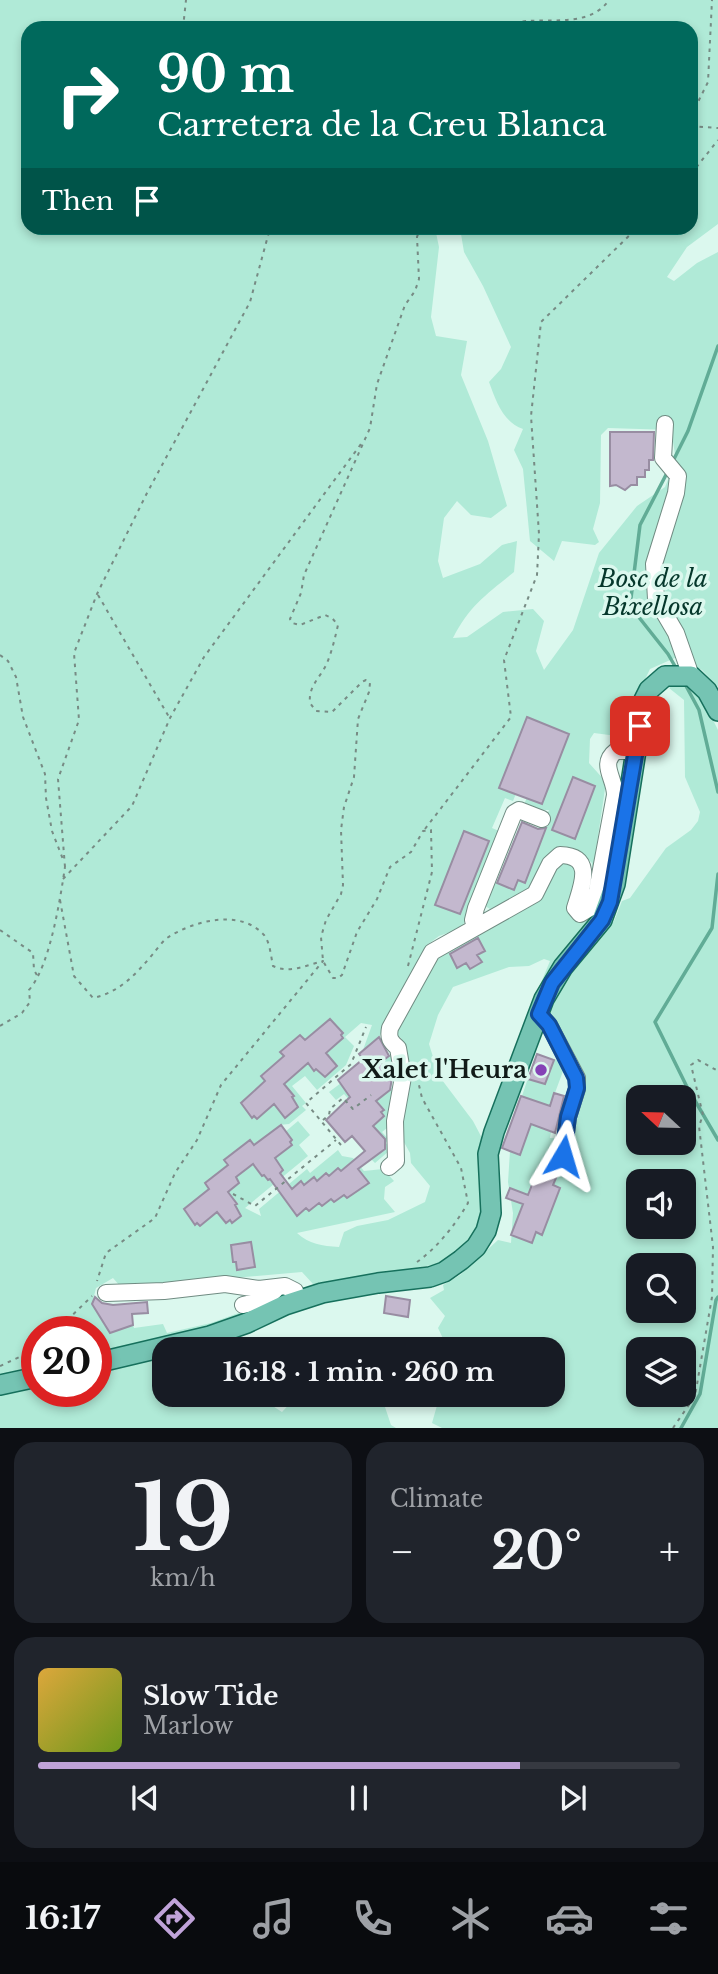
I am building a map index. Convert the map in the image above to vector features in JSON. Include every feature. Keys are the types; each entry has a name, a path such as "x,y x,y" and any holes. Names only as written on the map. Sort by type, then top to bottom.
{"main road":[{"path":"112,1359 210,1336 299,1300 358,1286 430,1277 444,1272 476,1247 486,1231 491,1213 488,1154 539,1014 552,983 602,920 610,902 644,700 649,690 665,676 691,676 708,691 718,711"},
{"path":"0,1385 21,1380"}],"street":[{"path":"664,424 663,457 678,476 676,493 654,564 656,598 676,633 691,676"},
{"path":"388,1167 396,1161 395,1121 404,1077 400,1054 388,1037 390,1028 432,952 535,894 550,864 560,855 571,857 582,865 584,872 575,908 580,914 590,908 597,891 615,795 608,760 616,751 636,751"},
{"path":"475,927 473,920 476,908 513,813 519,810 542,819"},
{"path":"539,1014 549,1025 576,1078 577,1088 568,1117 563,1156"},
{"path":"97,1292 164,1292 225,1284 259,1289 285,1286 295,1291 299,1300"},
{"path":"243,1305 265,1300 278,1287"}],"path":[{"path":"184,21 186,0"},
{"path":"522,21 579,19 603,9 609,0"},
{"path":"698,102 708,82 712,0"},
{"path":"698,127 718,128"},
{"path":"698,165 718,140"},
{"path":"0,1026 22,1013 30,1003 29,990 39,979 60,900 65,867 58,779 79,720 74,653 97,594 147,493 250,302 269,235"},
{"path":"417,235 419,279 415,291 405,305 377,384 370,428 304,575 301,593 290,619 292,623 300,625 325,615 338,625 326,666 311,690 310,703 316,711 332,712 362,682 366,680 370,683 358,719 354,777 344,807 341,830 343,885 321,937 323,961 332,978 342,975 357,932 373,908 390,867 411,852 511,717 504,660 537,575 539,534 531,416 541,322 630,235"},
{"path":"63,879 132,806 170,718 204,657 365,440"},
{"path":"97,594 170,718"},
{"path":"0,655 8,661 16,677 23,717 45,774 52,831 65,867"},
{"path":"408,972 408,960 414,948 432,872 431,830 424,831"},
{"path":"60,900 74,976 93,998 106,995 127,983 165,939 213,919 235,921 254,927 266,937 273,966 279,969 287,971 323,961"},
{"path":"0,930 33,953 34,970 39,979"},
{"path":"72,1316 97,1292 106,1253 155,1218 175,1173 197,1140 221,1085 323,961"},
{"path":"341,1145 306,1102 351,1064 366,1027"},
{"path":"673,1428 695,1396 712,1297 713,1247 699,1126 703,1115 691,1065 698,1059 718,1071"},
{"path":"411,1266 430,1253 460,1217 468,1203 461,1168 422,1098 416,1073"},
{"path":"322,1121 329,1115 330,1109 343,1098 353,1109 371,1095"},
{"path":"233,1194 255,1206 337,1140"},
{"path":"0,1366 21,1356"}],"green space":[{"name":"Bosc de la Bixellosa","path":"0,0 718,0 718,224 687,247 667,277 674,281 697,263 718,252 718,687 702,670 677,657 650,669 638,694 632,738 594,733 590,739 589,763 606,782 592,877 592,863 570,847 561,846 554,849 543,864 534,887 490,909 485,906 495,882 514,890 518,880 525,883 543,837 536,834 549,810 524,805 553,728 544,724 513,801 505,798 492,828 499,831 462,928 439,936 427,945 379,1037 363,1050 372,1025 361,1023 345,1037 354,1046 346,1065 317,1090 305,1076 292,1086 306,1103 302,1106 306,1110 289,1124 279,1125 285,1132 298,1121 310,1135 299,1145 308,1156 245,1208 261,1216 259,1209 307,1169 310,1173 338,1150 342,1156 353,1158 364,1171 383,1169 394,1181 385,1187 384,1199 395,1212 297,1233 306,1240 339,1247 344,1232 357,1226 388,1220 425,1202 430,1186 411,1163 410,1153 400,1135 408,1053 401,1038 396,1035 396,1030 438,956 543,895 557,866 565,862 576,867 597,917 526,1019 550,961 544,959 529,966 509,967 453,987 438,1015 429,1044 439,1076 473,1121 483,1140 483,1218 474,1237 457,1255 437,1264 346,1281 313,1284 302,1272 145,1286 120,1286 113,1278 96,1288 92,1304 96,1311 106,1316 21,1316 21,1375 0,1379","holes":["21,21 698,21 698,235 461,235 464,252 511,347 501,369 489,382 505,416 523,429 514,450 523,469 530,541 554,561 562,541 595,545 599,542 593,529 600,503 601,435 608,428 671,430 676,460 665,487 637,506 599,553 573,630 544,670 536,651 544,621 533,609 503,612 467,637 453,638 472,609 514,572 517,541 502,545 480,564 443,578 438,561 444,518 457,501 471,515 491,518 507,506 488,441 461,375 467,341 436,336 431,317 439,247 436,235 21,235"]},
{"path":"674,683 691,686 706,706 718,730 718,1428 442,1428 432,1423 437,1407 565,1407 565,1337 442,1337 438,1328 445,1316 430,1298 444,1290 443,1285 460,1275 498,1240 511,1243 513,1213 508,1182 510,1151 520,1154 539,1103 522,1096 528,1078 545,1084 553,1059 566,1063 542,1128 551,1132 550,1138 570,1139 581,1092 547,1012 575,964 614,921 622,901 630,898 666,848 691,830 698,821 700,812 685,777 684,700 669,688","holes":["552,1168 559,1171 553,1185 560,1188 542,1235 536,1232 531,1243 512,1235 540,1179"]},
{"path":"392,1053 398,1064 392,1124 382,1132 391,1142 389,1151 375,1163 371,1159 386,1148 388,1143 371,1128 384,1116 381,1112 383,1110 352,1103 344,1094 336,1100 329,1092 341,1083 349,1096 387,1092 395,1085 391,1073 379,1062"},
{"path":"244,1311 245,1313 217,1325 170,1337 152,1337 152,1342 112,1352 112,1332 133,1325 134,1328 163,1324 167,1333 211,1323"},
{"path":"152,1360 152,1407 274,1407 282,1412 287,1407 385,1407 391,1425 396,1428 0,1428 0,1392 21,1388 21,1407 112,1407 112,1369"}],"building":[{"path":"610,432 654,432 653,460 649,460 649,470 645,470 645,477 637,477 637,485 631,485 625,490 616,485 610,486"},
{"path":"527,717 569,734 542,804 499,788"},
{"path":"573,777 595,786 575,839 552,830"},
{"path":"522,822 538,829 546,828 525,883 518,880 514,890 497,883"},
{"path":"464,831 489,841 460,914 435,905"},
{"path":"478,938 485,951 477,955 482,962 470,969 466,963 457,968 450,954"},
{"path":"330,1019 343,1033 343,1038 326,1053 337,1066 325,1077 316,1069 314,1071 308,1063 284,1084 294,1096 292,1097 298,1107 285,1118 274,1104 257,1119 254,1116 252,1118 241,1103 265,1081 261,1076 284,1056 280,1052 300,1035 305,1040"},
{"path":"379,1037 389,1056 381,1062 392,1078 390,1090 376,1101 384,1110 381,1112 384,1116 373,1126 385,1139 385,1149 358,1169 369,1183 347,1198 344,1195 334,1202 331,1199 322,1206 319,1203 309,1211 306,1208 297,1216 270,1179 262,1176 253,1164 236,1177 239,1183 228,1192 237,1204 235,1205 241,1216 232,1223 230,1220 226,1223 217,1212 200,1226 197,1223 195,1225 184,1209 209,1189 205,1183 228,1165 224,1160 250,1140 254,1145 281,1125 292,1140 292,1145 275,1158 283,1170 280,1173 292,1189 301,1181 304,1185 314,1177 317,1181 338,1168 341,1171 365,1151 352,1136 345,1142 326,1120 350,1097 338,1080 363,1059 359,1054"},
{"name":"Xalet l'Heura","path":"537,1054 554,1060 545,1084 528,1079"},
{"path":"554,1093 564,1096 555,1133 531,1124 520,1155 502,1148 521,1096 550,1106"},
{"path":"539,1167 559,1171 553,1185 560,1188 542,1235 536,1232 532,1243 511,1235 523,1204 506,1198 510,1188 528,1195"},
{"path":"251,1242 255,1267 237,1270 231,1245"},
{"path":"386,1296 410,1300 408,1317 384,1313"},
{"path":"95,1297 102,1303 113,1305 147,1302 148,1313 132,1314 133,1325 112,1332 112,1316 99,1316 92,1304"}],"waterway":[{"path":"673,461 688,431 718,346"},
{"path":"668,471 640,525 630,606 676,668"},
{"path":"685,684 699,710 718,792"},
{"path":"718,874 712,928 655,1022 687,1087 718,1140"},
{"path":"681,1428 700,1394 718,1297"}],"place":[{"name":"Xalet l'Heura","path":"541,1070"}],"route":[{"path":"563,1156 568,1117 577,1088 576,1078 549,1025 539,1014 552,983 602,920 610,902 640,726"}]}
